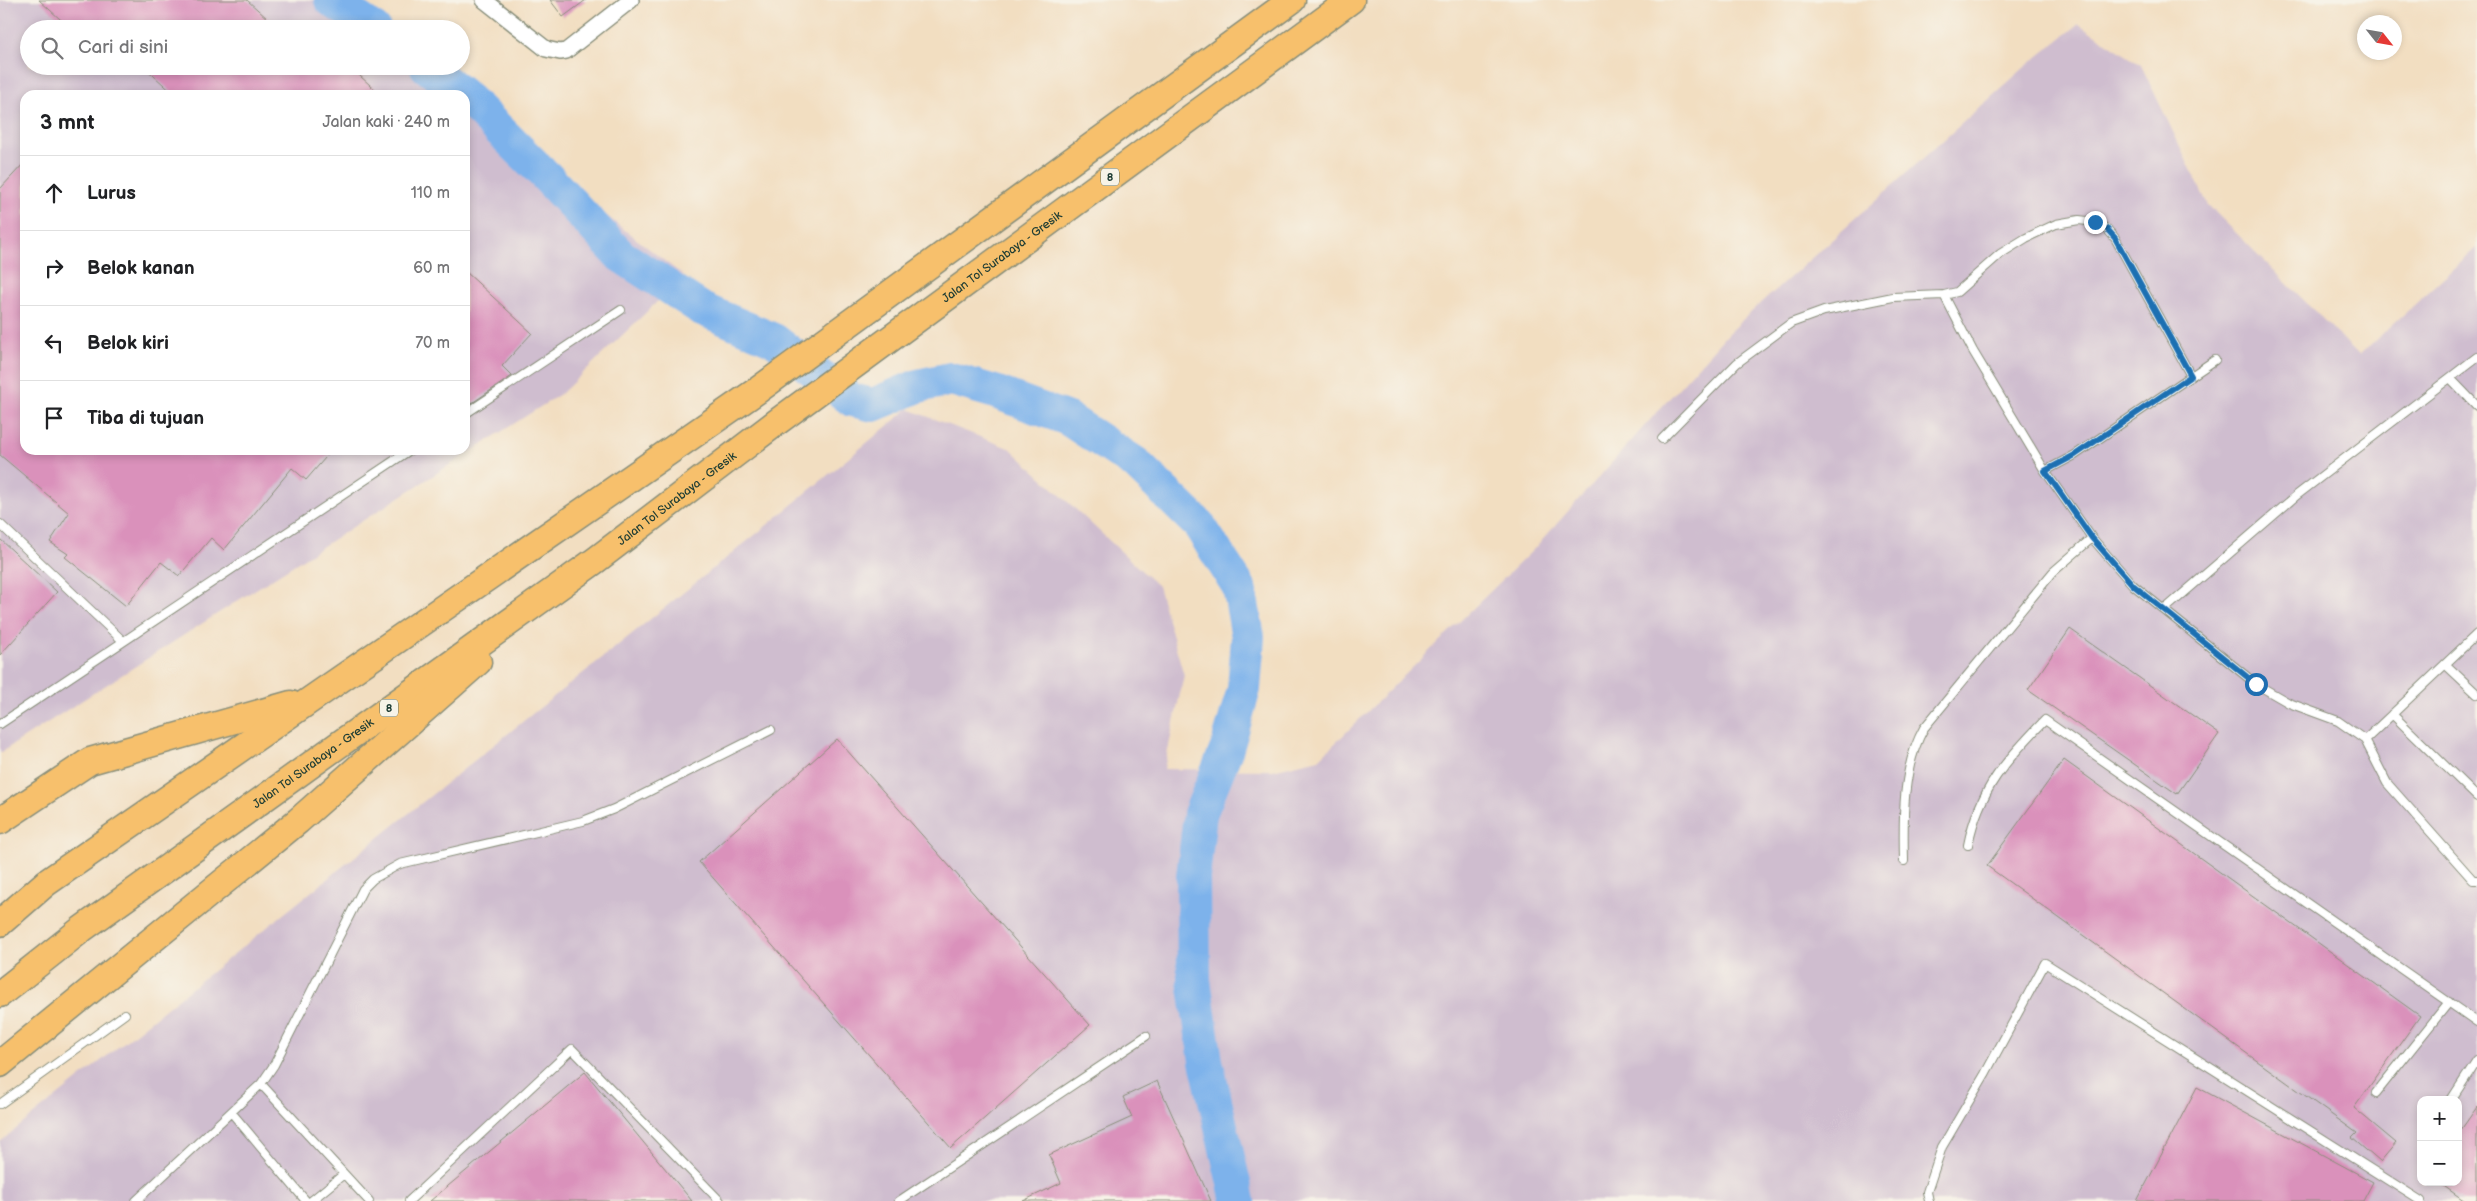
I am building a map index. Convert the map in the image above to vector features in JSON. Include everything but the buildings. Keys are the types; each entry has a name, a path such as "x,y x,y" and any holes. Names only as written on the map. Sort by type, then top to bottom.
{"highway":[{"path":"0,923 46,883 758,390 1292,0"},
{"name":"Jalan Tol Surabaya - Gresik","path":"0,994 90,923 596,560 777,422 1351,0"},
{"path":"0,1064 298,821 596,560"},
{"path":"0,822 90,761 311,699"}],"street":[{"path":"484,0 546,49 560,52 566,51 631,0"}],"lane":[{"path":"1662,439 1737,363 1791,323 1824,311 1893,297 1944,295 1964,288 2000,254 2026,238 2056,224 2079,220 2095,222 2107,229 2115,238 2191,376"},
{"path":"1944,295 1973,351 2045,471 2092,538 2133,585 2256,684 2289,703 2338,721 2365,740 2386,782 2473,880 2477,880"},
{"path":"470,411 622,310"},
{"path":"2164,610 2297,495 2451,379 2477,357"},
{"path":"2045,471 2075,455 2215,360"},
{"path":"2451,379 2477,406"},
{"path":"0,724 402,455"},
{"path":"0,524 123,641"},
{"path":"1904,861 1903,830 1908,779 1913,752 1924,728 2053,572 2092,538"},
{"path":"2365,740 2477,634"},
{"path":"2445,664 2477,694"},
{"path":"2392,714 2477,797"},
{"path":"1968,845 1972,826 1987,788 2045,720 2477,1022"},
{"path":"136,1201 261,1084 274,1065 363,889 373,879 400,864 582,821 606,812 771,730"},
{"path":"1929,1201 1927,1192 1942,1147 1985,1074 2045,963 2421,1201"},
{"path":"2376,1093 2449,1002"},
{"path":"0,1104 125,1014"},
{"path":"899,1201 1146,1036"},
{"path":"409,1201 572,1049 720,1201"},
{"path":"2454,1096 2477,1060"},
{"path":"261,1084 369,1201"},
{"path":"230,1112 306,1201"},
{"path":"311,1201 344,1174"}],"shaded area":[{"path":"0,0 329,0 355,20 20,20 20,75 425,75 445,90 20,90 20,455 465,455 0,753"},
{"path":"2079,24 2141,65 2208,205 2359,355 2477,248 2477,1201 0,1201 0,1142 760,531 908,409 1011,449 1158,586 1184,675 1164,769 1273,770 1319,759 1536,547 1729,332 2025,67"},
{"path":"470,110 684,276 562,393 470,452"}],"waterway":[{"path":"331,0 361,20"},
{"path":"437,75 457,90"},
{"path":"470,101 545,175 621,256 702,309 774,340 852,400 873,405 918,386 951,379 995,392 1068,419 1135,463 1199,525 1239,587 1248,637 1244,689 1227,748 1200,814 1193,877 1194,980 1206,1061 1238,1201"}],"route":[{"path":"2095,222 2107,229 2115,238 2191,376 2075,455 2045,471 2092,538 2133,585 2256,684"}]}
